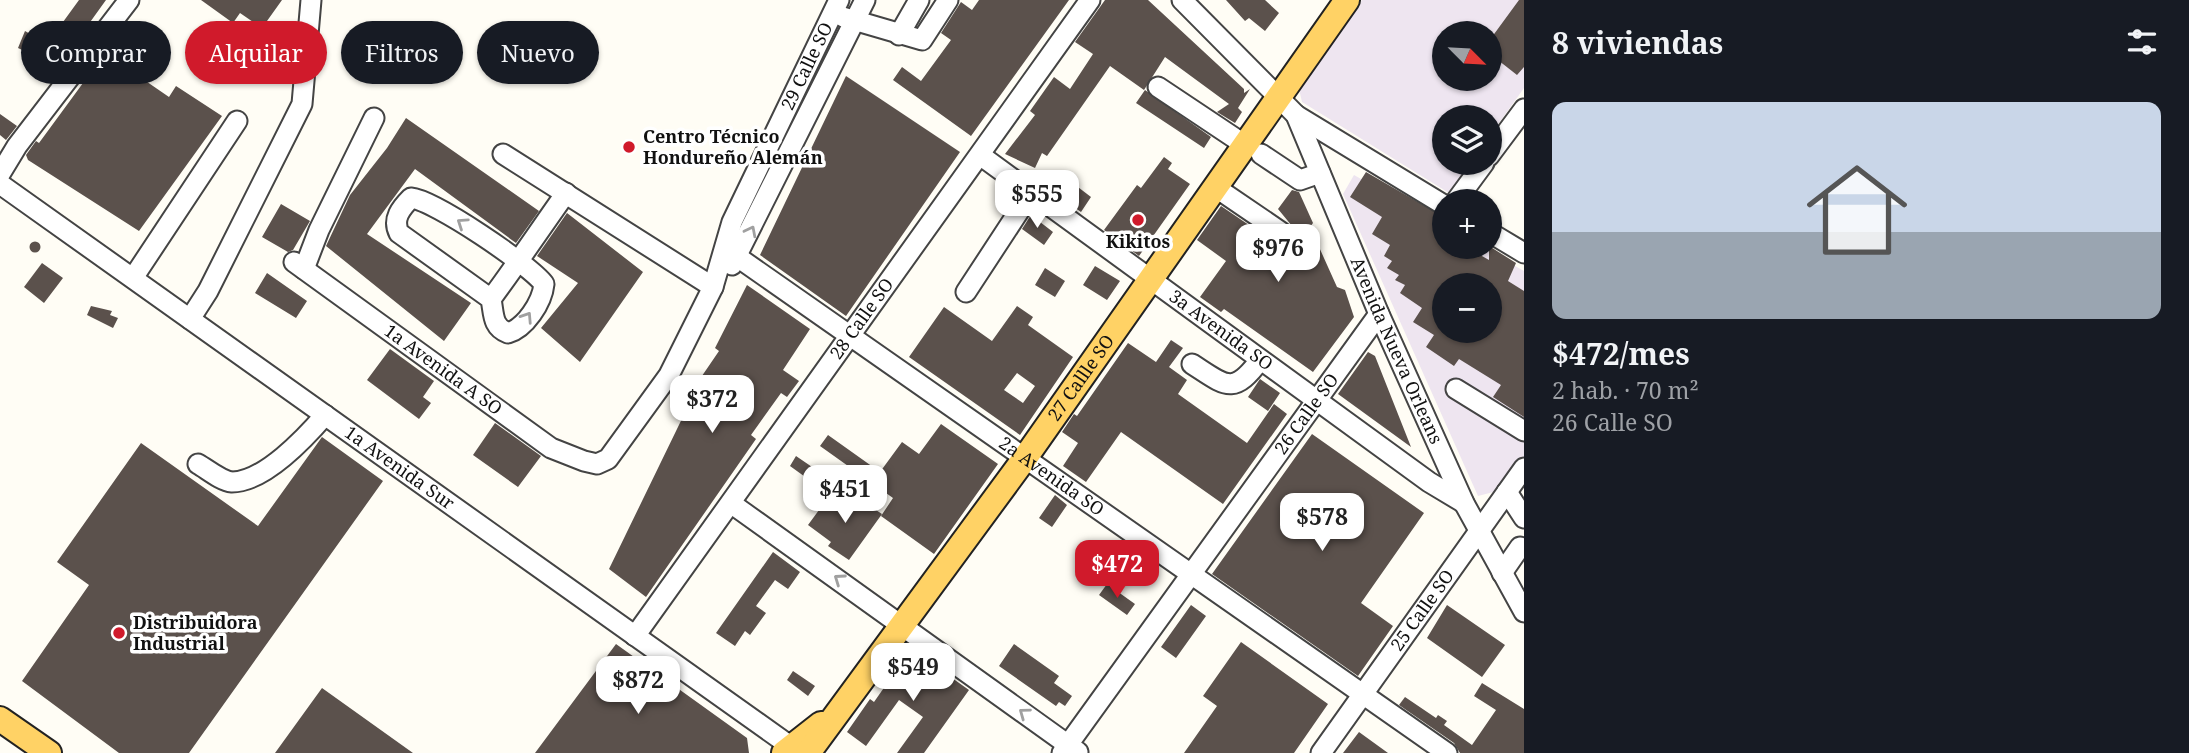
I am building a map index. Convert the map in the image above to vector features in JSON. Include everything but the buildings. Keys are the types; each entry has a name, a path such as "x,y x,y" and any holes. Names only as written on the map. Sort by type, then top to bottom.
{"main road":[{"name":"27 Callle SO","path":"795,751 839,711 1025,458 1216,187 1253,150 1279,96 1347,0"},
{"path":"0,719 49,753"}],"street":[{"path":"0,174 17,146 129,0"},
{"path":"190,319 208,291 302,104 311,0"},
{"name":"29 Calle SO","path":"597,464 608,459 647,408 694,330 713,287 830,74 865,0"},
{"path":"899,35 919,0"},
{"path":"836,6 855,21 922,40 948,0"},
{"name":"28 Calle SO","path":"635,636 852,337 1090,0"},
{"name":"Avenida Nueva Orleans","path":"1190,3 1296,115 1379,314 1464,503 1524,612"},
{"name":"29 Calle SO","path":"732,253 732,222 836,6"},
{"path":"808,63 830,74"},
{"path":"1158,87 1300,180 1320,173"},
{"path":"1502,139 1524,109"},
{"path":"1296,115 1432,198"},
{"name":"1a Avenida A SO","path":"374,118 299,266 551,448 597,464"},
{"path":"133,278 237,121"},
{"path":"503,154 713,287"},
{"name":"3a Avenida SO","path":"980,155 1316,401 1429,482 1464,503"},
{"name":"1a Avenida Sur","path":"0,184 795,751"},
{"path":"1216,187 1281,232"},
{"path":"491,299 566,193"},
{"path":"966,292 1021,208 1035,195"},
{"path":"411,198 433,203 518,262 544,284 543,292 524,324 508,333 500,330 495,323 491,299 398,233 396,218 411,198"},
{"path":"1502,240 1524,253"},
{"name":"2a Avenida SO","path":"732,253 1447,753"},
{"name":"26 Calle SO","path":"1070,750 1191,574 1379,314"},
{"path":"1192,364 1223,384 1233,386 1244,381 1260,360"},
{"path":"1456,389 1524,431"},
{"path":"198,464 228,481 243,479 272,465 298,446 325,415"},
{"name":"25 Calle SO","path":"1321,753 1524,468"},
{"path":"1507,492 1524,518"},
{"path":"732,504 903,624 1070,750"},
{"path":"1502,573 1520,547"}],"shaded area":[{"path":"1362,0 1524,0 1524,88 1502,119 1502,105 1432,105 1432,175 1462,175 1452,189 1443,189 1302,102 1299,89"},
{"path":"1354,175 1432,219 1432,259 1502,259 1524,271 1524,457 1501,490 1478,496 1343,194"}],"place":[{"name":"Centro Técnico Hondureño Alemán","path":"629,147"},
{"name":"Kikitos","path":"1138,220"},
{"name":"Distribuidora Industrial","path":"119,633"}]}
